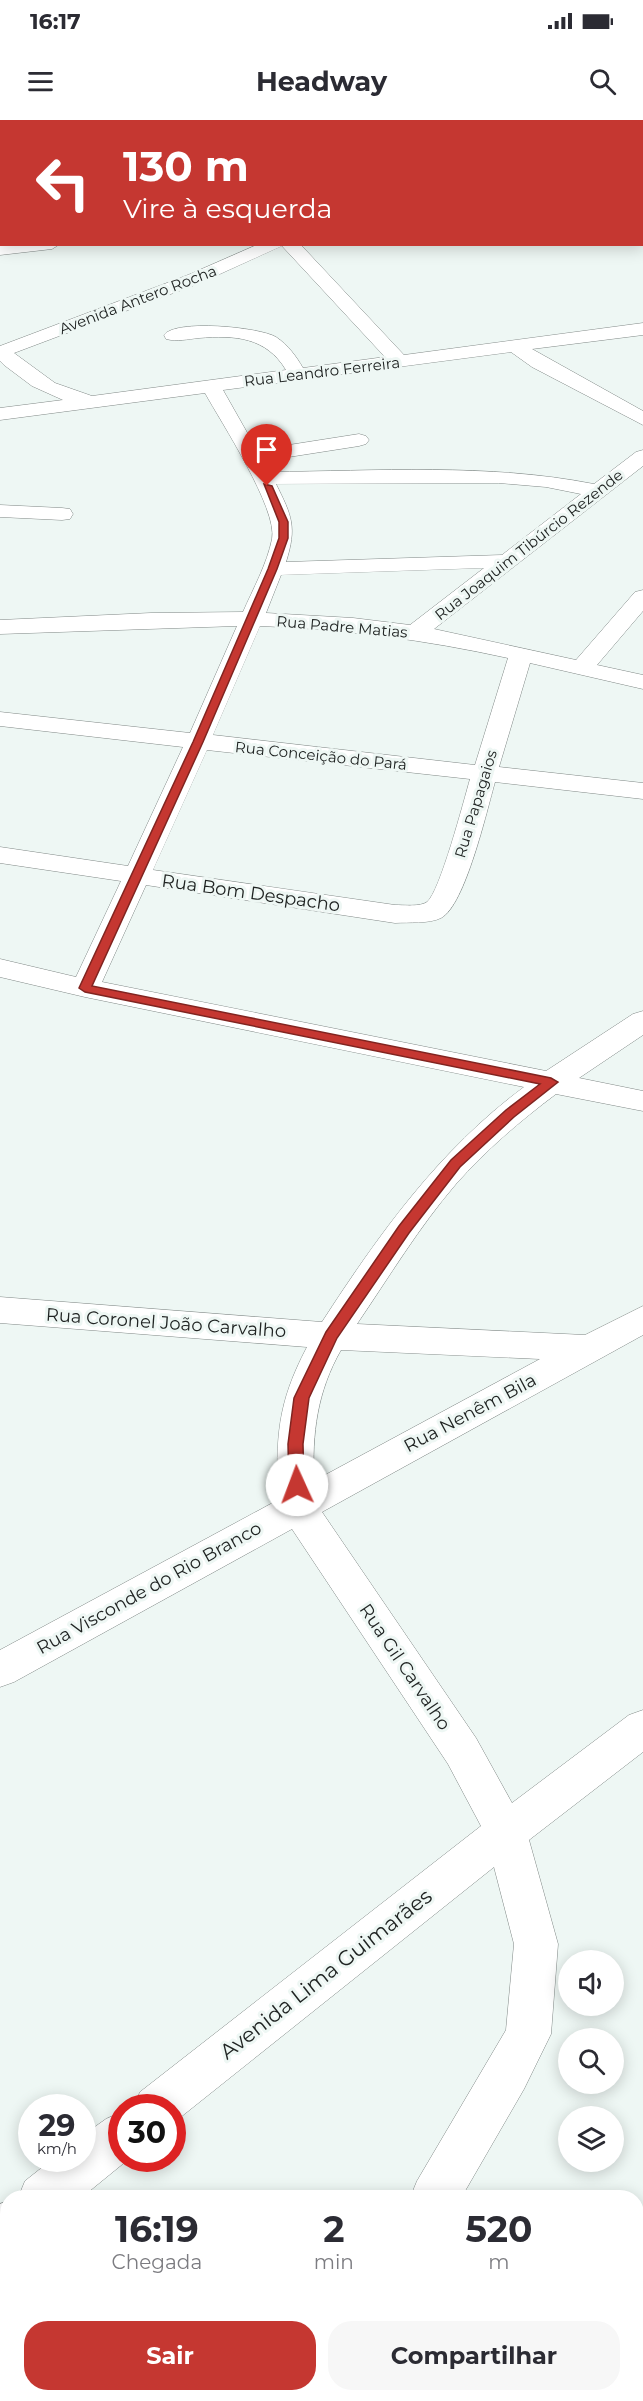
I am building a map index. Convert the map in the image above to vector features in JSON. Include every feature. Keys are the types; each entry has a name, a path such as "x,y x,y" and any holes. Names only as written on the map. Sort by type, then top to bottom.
{"street":[{"path":"3,251 38,246"},
{"name":"Avenida Antero Rocha","path":"1,352 194,279 270,246"},
{"path":"292,246 400,362"},
{"path":"636,330 643,346"},
{"name":"Rua Leandro Ferreira","path":"0,414 636,330"},
{"path":"173,336 235,332 253,334 280,348 298,375"},
{"path":"516,347 539,363 643,419"},
{"path":"1,352 34,381 52,391 95,401"},
{"path":"85,988 198,742 273,569 283,538 283,522 263,478 211,386"},
{"path":"251,457 359,440"},
{"name":"Rua Joaquim Tibúrcio Rezende","path":"414,633 643,456"},
{"path":"263,478 499,477 546,481 598,491"},
{"path":"0,511 62,513"},
{"path":"273,569 507,561"},
{"path":"581,669 643,597"},
{"name":"Rua Padre Matias","path":"0,627 251,620 336,624 414,633 521,654 643,682"},
{"name":"Rua Papagaios","path":"396,914 432,912 442,903 455,872 521,654"},
{"name":"Rua Conceição do Pará","path":"0,719 643,791"},
{"name":"Rua Bom Despacho","path":"0,855 396,914"},
{"path":"0,968 85,988 643,1101"},
{"path":"297,1506 296,1444 302,1398 331,1336 404,1229 456,1164 510,1114 551,1082 643,1021"},
{"name":"Rua Coronel João Carvalho","path":"0,1310 331,1336 589,1348"},
{"name":"Rua Nenêm Bila","path":"297,1506 643,1319"},
{"name":"Rua Visconde do Rio Branco","path":"0,1670 297,1506"},
{"name":"Rua Gil Carvalho","path":"297,1506 462,1751 501,1836 536,1944 528,2034 508,2073 439,2190"},
{"name":"Avenida Lima Guimarães","path":"174,2094 501,1836 643,1728"},
{"path":"52,2190 108,2146"}],"route":[{"path":"267,486 283,522 283,538 273,569 198,742 85,988 551,1082 510,1114 456,1164 404,1229 331,1336 302,1398 296,1444 297,1485"}]}
